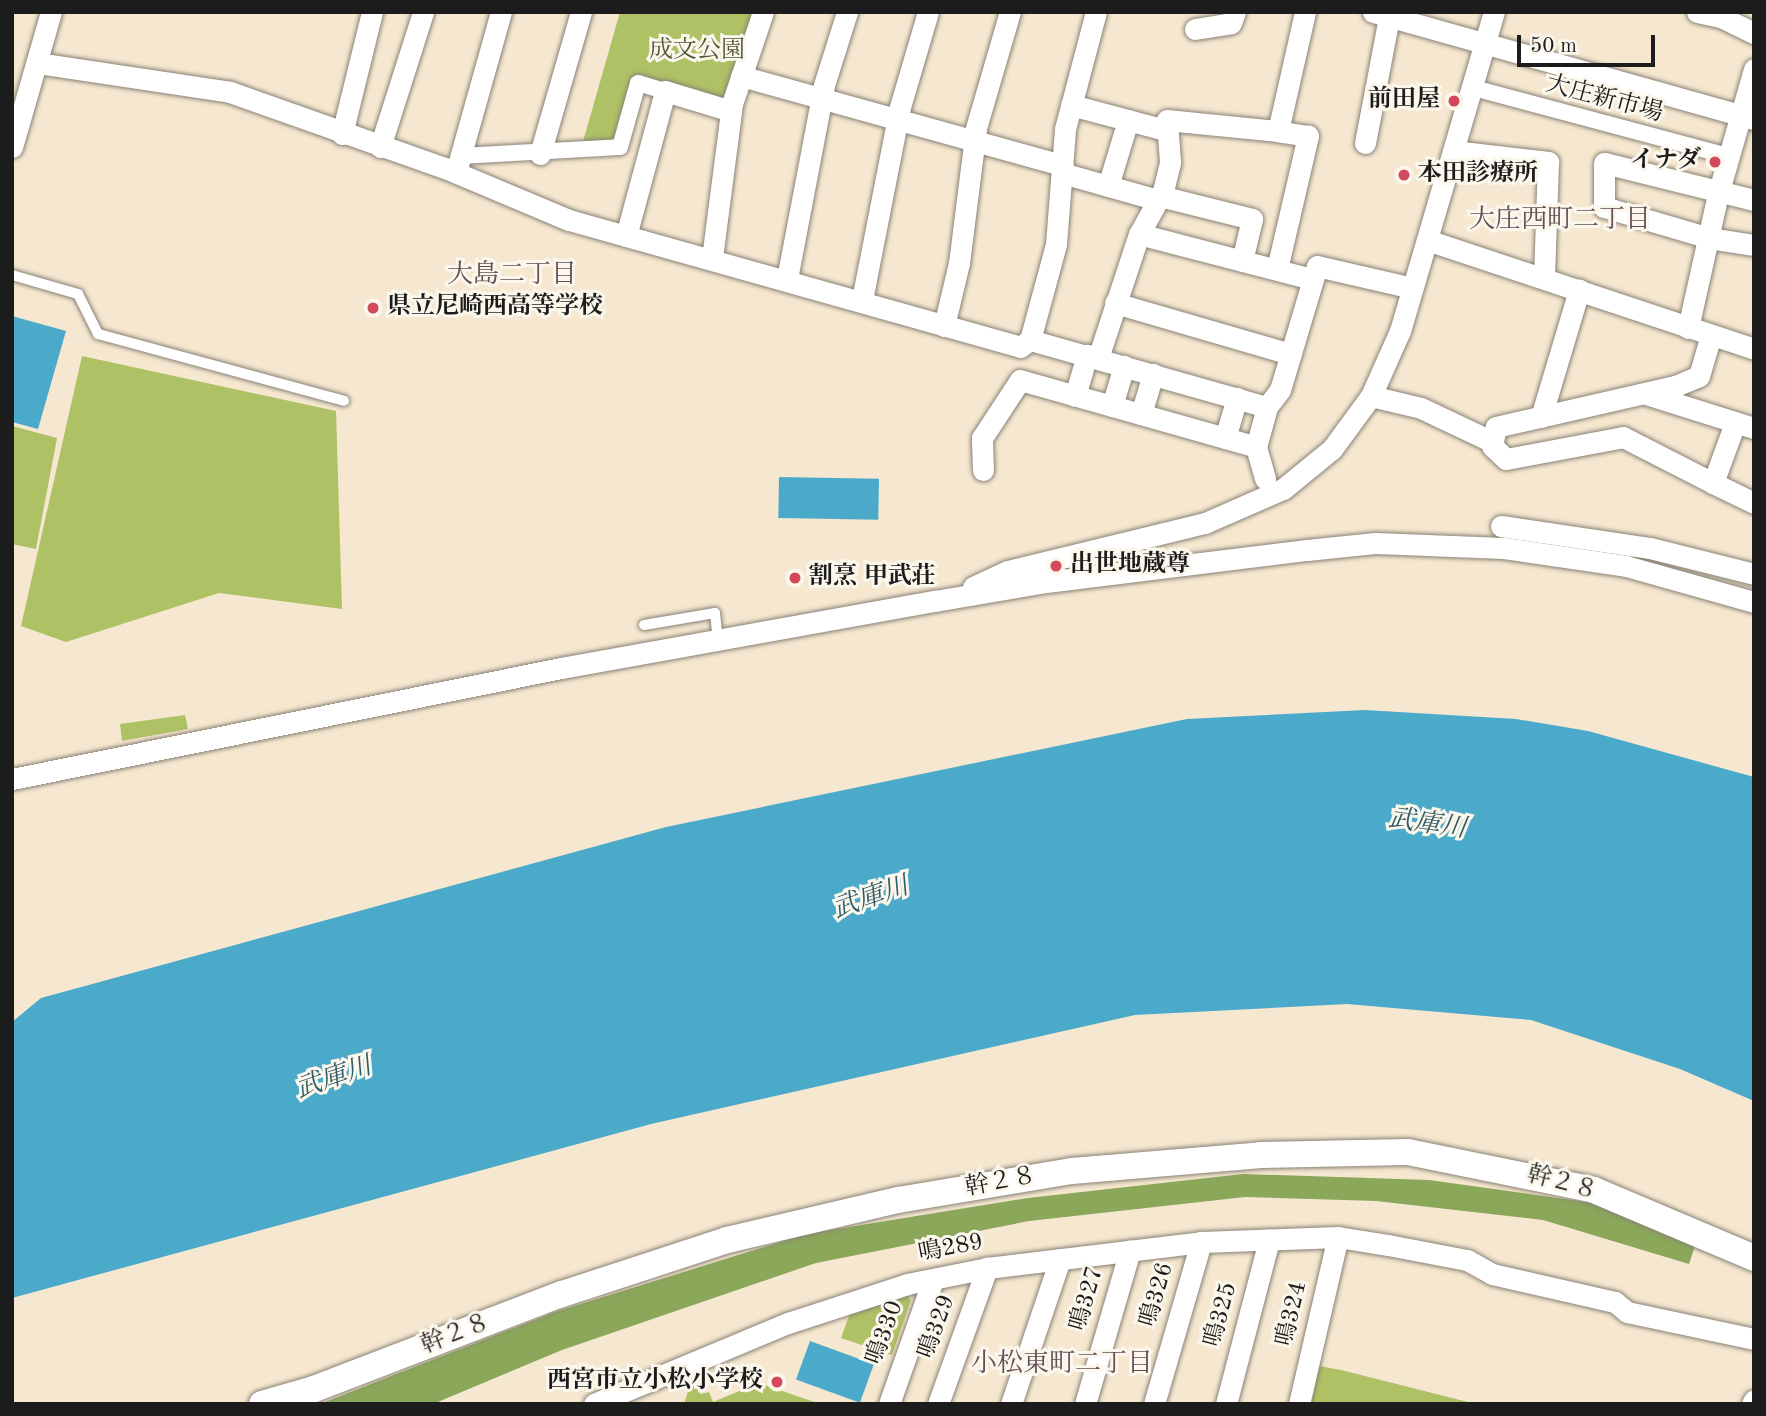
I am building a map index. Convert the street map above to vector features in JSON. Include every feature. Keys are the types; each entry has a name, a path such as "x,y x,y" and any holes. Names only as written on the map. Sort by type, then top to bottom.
{"street":[{"path":"12,147 51,12"},
{"path":"342,134 372,12"},
{"path":"380,147 424,12"},
{"path":"458,164 501,12"},
{"path":"540,154 581,12"},
{"path":"712,258 731,111 763,12"},
{"path":"787,278 821,98 847,12"},
{"path":"862,300 897,119 928,12"},
{"path":"944,326 960,263 974,141 1010,12"},
{"path":"37,63 215,88 380,147 458,164 538,210 787,278 1020,347 1030,340 1056,244 1071,105 1096,12"},
{"path":"1195,29 1231,23 1235,12"},
{"path":"1278,131 1305,12"},
{"path":"968,596 967,590 1008,571 1205,523 1255,504 1283,489 1332,449 1371,396 1412,288 1494,12"},
{"path":"1697,12 1725,15 1754,33"},
{"path":"1366,143 1381,14 1747,117"},
{"path":"1688,328 1727,156 1747,117 1754,69"},
{"path":"741,76 974,141 1108,186 1252,219 1242,261"},
{"path":"458,164 620,147 638,83 731,111"},
{"name":"大庄新市場","path":"1470,87 1727,156"},
{"path":"626,236 665,91"},
{"path":"1071,105 1165,130"},
{"path":"1108,186 1128,120"},
{"path":"1074,396 1115,303 1139,234 1159,198 1170,162 1165,130 1167,120 1308,135 1276,270"},
{"path":"1453,151 1548,162 1544,278"},
{"path":"1754,200 1718,194 1604,163 1604,207 1709,238 1754,246"},
{"path":"1139,234 1312,279"},
{"path":"1427,240 1754,349"},
{"path":"1265,479 1256,447 1267,407 1280,390 1317,266 1412,288"},
{"path":"1541,417 1579,290"},
{"path":"1115,303 1291,354"},
{"path":"1711,335 1699,376 1644,394 1496,427 1493,442 1496,454 1506,459 1623,436 1754,503"},
{"path":"1030,340 1267,407"},
{"path":"1112,406 1124,366"},
{"path":"1141,414 1153,374"},
{"path":"983,470 982,438 1020,380 1256,447"},
{"path":"1644,394 1744,426 1713,483"},
{"path":"1371,396 1421,408 1493,442"},
{"path":"1225,438 1237,398"},
{"path":"1500,526 1650,548 1754,574"},
{"path":"12,779 718,640 968,596 1375,543 1504,548 1566,556 1626,566 1754,602"},
{"name":"幹２８","path":"262,1404 314,1389 562,1294 727,1240 898,1200 1072,1171 1261,1155 1408,1152 1594,1190 1754,1258"},
{"name":"鳴289","path":"594,1404 788,1323 933,1280 987,1268 1201,1242 1338,1237 1467,1260 1492,1274 1615,1302 1627,1312 1754,1339"},
{"name":"鳴324","path":"1299,1404 1338,1237"},
{"name":"鳴325","path":"1226,1404 1269,1240"},
{"name":"鳴326","path":"1154,1404 1201,1242"},
{"name":"鳴327","path":"1085,1404 1130,1250"},
{"path":"1011,1404 1060,1259"},
{"name":"鳴329","path":"938,1404 987,1268"},
{"name":"鳴330","path":"889,1404 933,1280"}],"lane":[{"path":"12,275 78,294 98,334 344,401"},
{"path":"643,625 715,613 718,640"}],"green space":[{"name":"成文公園","path":"620,12 756,12 726,102 633,77 616,142 582,145"},
{"path":"82,356 336,411 342,609 219,593 66,642 21,626"},
{"path":"12,426 57,438 36,549 12,544"},
{"path":"185,715 188,729 122,741 120,724"},
{"path":"1243,1174 1429,1180 1593,1203 1695,1246 1689,1264 1543,1220 1376,1201 1245,1197 1029,1221 816,1263 562,1350 433,1404 320,1404 555,1312 806,1234 1028,1198"},
{"path":"905,1293 911,1300 892,1355 841,1338 851,1310"},
{"path":"1319,1366 1341,1370 1476,1404 1311,1404"},
{"path":"759,1383 820,1404 684,1404 689,1388 696,1385 700,1394 709,1392 713,1402"}],"water":[{"path":"12,316 66,331 38,429 12,422"},
{"path":"779,477 879,479 878,520 778,518"},
{"name":"武庫川","path":"1365,710 1516,719 1588,731 1754,777 1754,1101 1680,1069 1531,1020 1347,1004 1135,1015 651,1124 12,1298 12,1022 41,998 666,827 1187,719"},
{"path":"810,1341 874,1364 860,1403 796,1380"}],"place":[{"name":"前田屋","path":"1454,101"},
{"name":"イナダ","path":"1715,162"},
{"name":"本田診療所","path":"1404,175"},
{"name":"県立尼崎西高等学校","path":"373,308"},
{"name":"出世地蔵尊","path":"1056,566"},
{"name":"割烹 甲武荘","path":"795,578"},
{"name":"西宮市立小松小学校","path":"777,1382"}],"district":[{"name":"大庄西町二丁目","path":"1560,221"},
{"name":"大島二丁目","path":"512,276"},
{"name":"小松東町二丁目","path":"1062,1365"}]}
